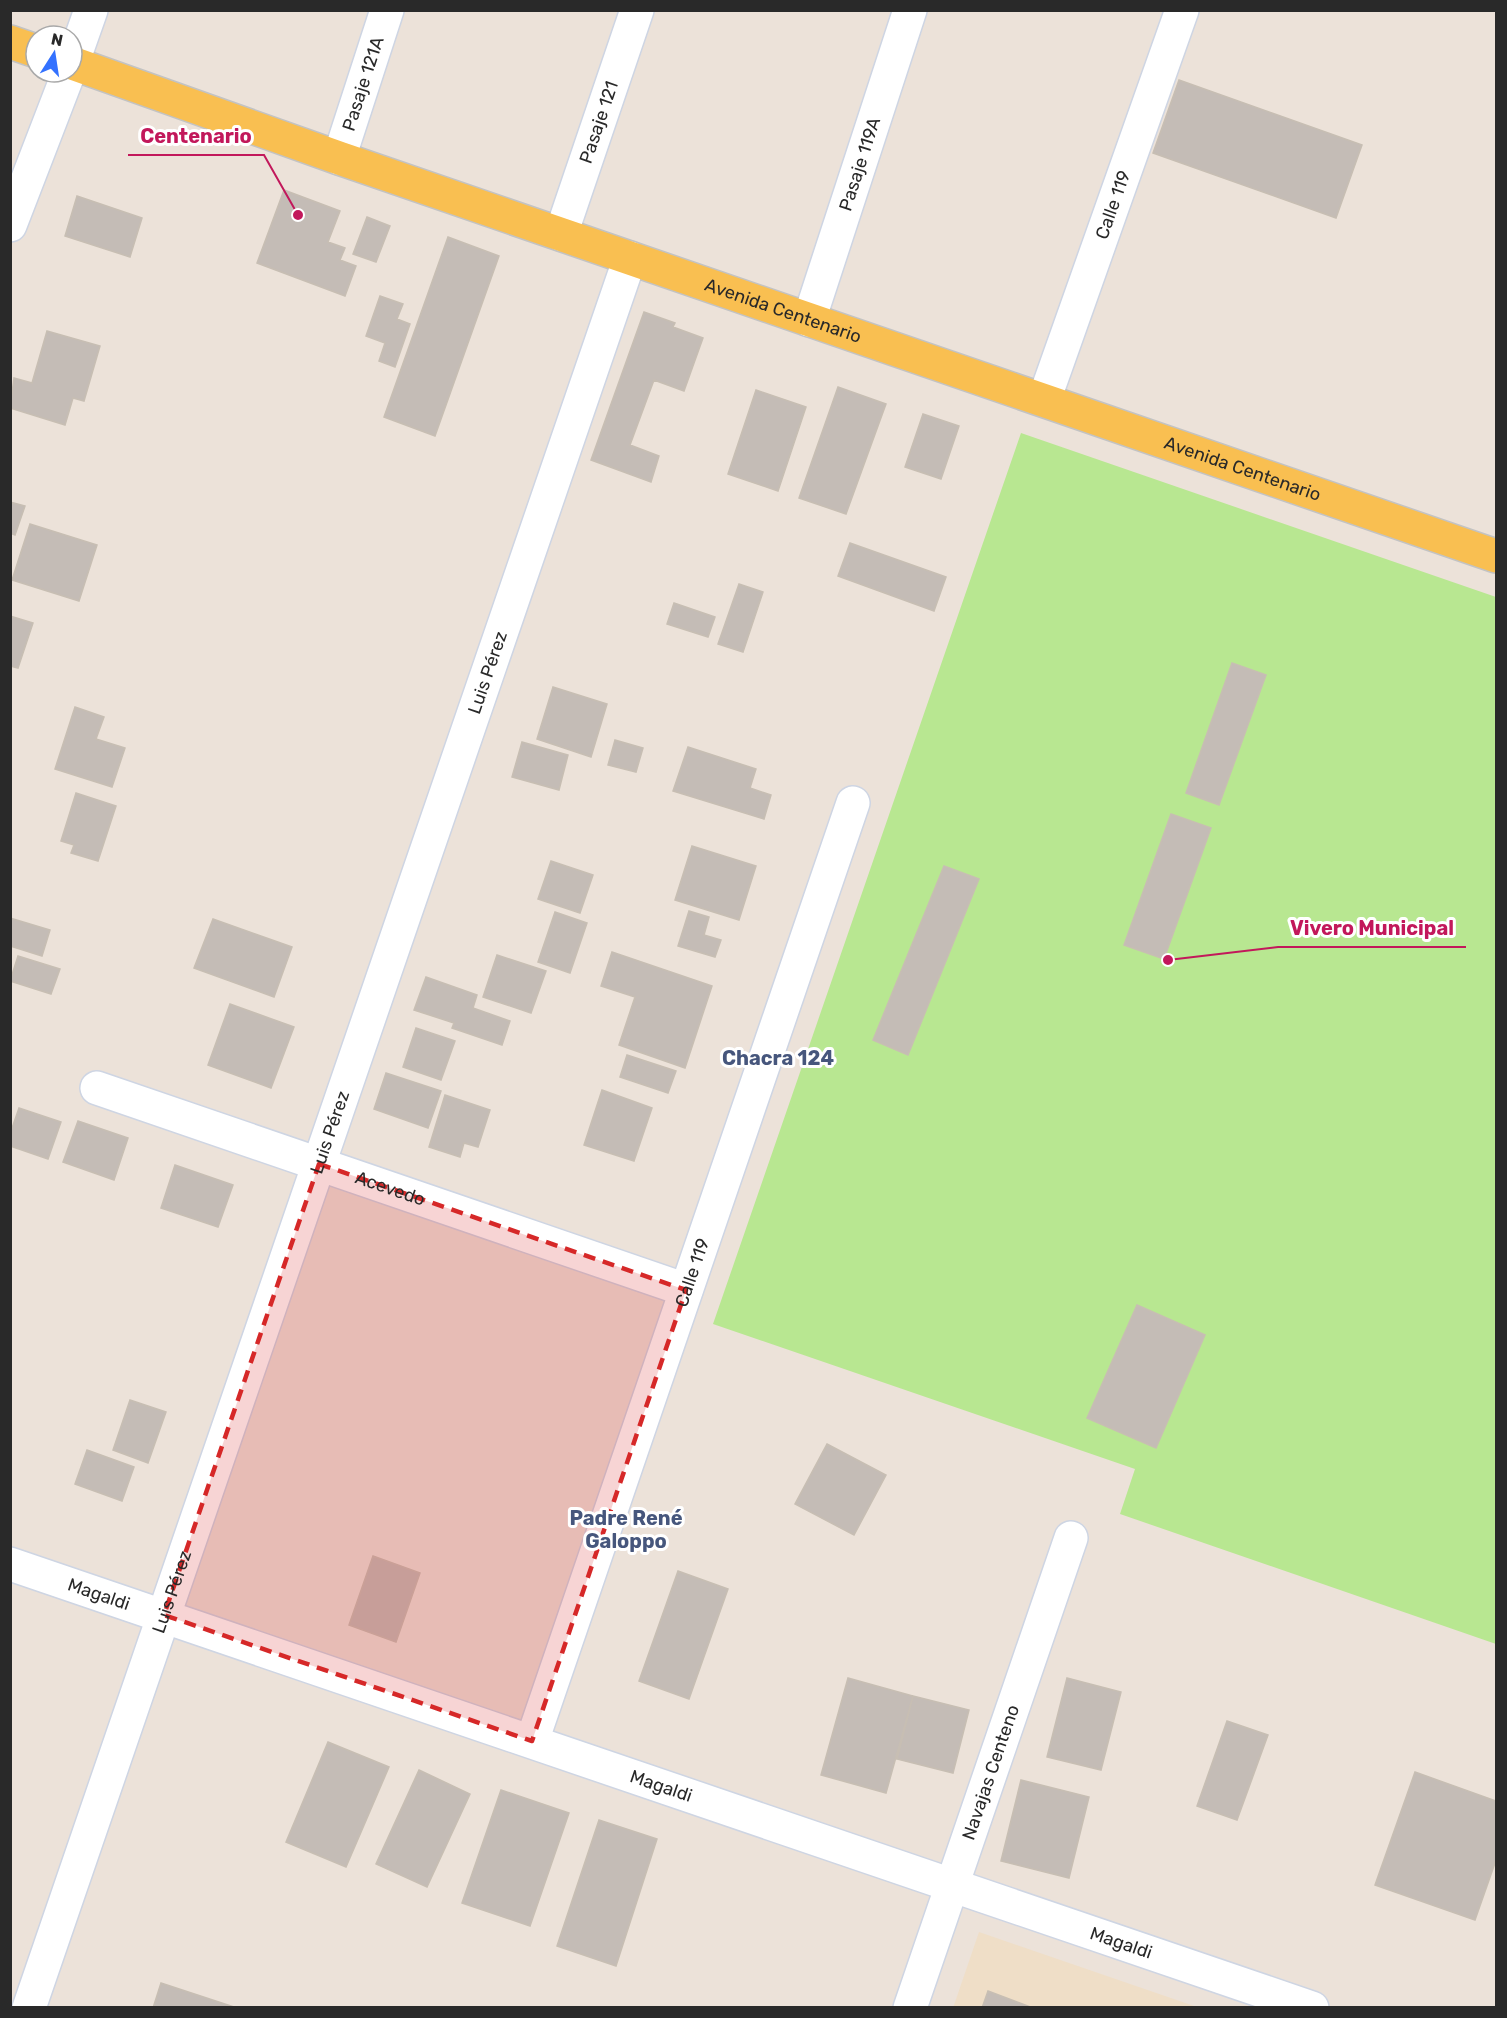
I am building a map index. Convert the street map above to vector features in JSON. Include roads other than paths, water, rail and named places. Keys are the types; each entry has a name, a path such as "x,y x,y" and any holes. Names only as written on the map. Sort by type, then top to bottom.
{"main road":[{"name":"Avenida Centenario","path":"84,67 339,158 1497,556"}],"street":[{"path":"84,30 91,10"},
{"name":"Pasaje 121A","path":"339,158 387,10"},
{"name":"Pasaje 121","path":"561,234 637,10"},
{"name":"Pasaje 119A","path":"809,320 910,10"},
{"name":"Calle 119","path":"1044,400 1182,10"},
{"path":"10,225 64,84"},
{"name":"Luis Pérez","path":"29,2007 630,258"},
{"name":"Calle 119","path":"532,1741 853,804"},
{"name":"Acevedo","path":"97,1088 686,1290"},
{"name":"Navajas Centeno","path":"910,2007 1071,1538"},
{"name":"Magaldi","path":"10,1564 1312,2007"}],"place":[{"name":"Centenario","path":"298,215"},
{"name":"Vivero Municipal","path":"1168,960"}],"district":[{"name":"Chacra 124","path":"778,1058"},
{"name":"Padre René Galoppo","path":"626,1530"}]}
